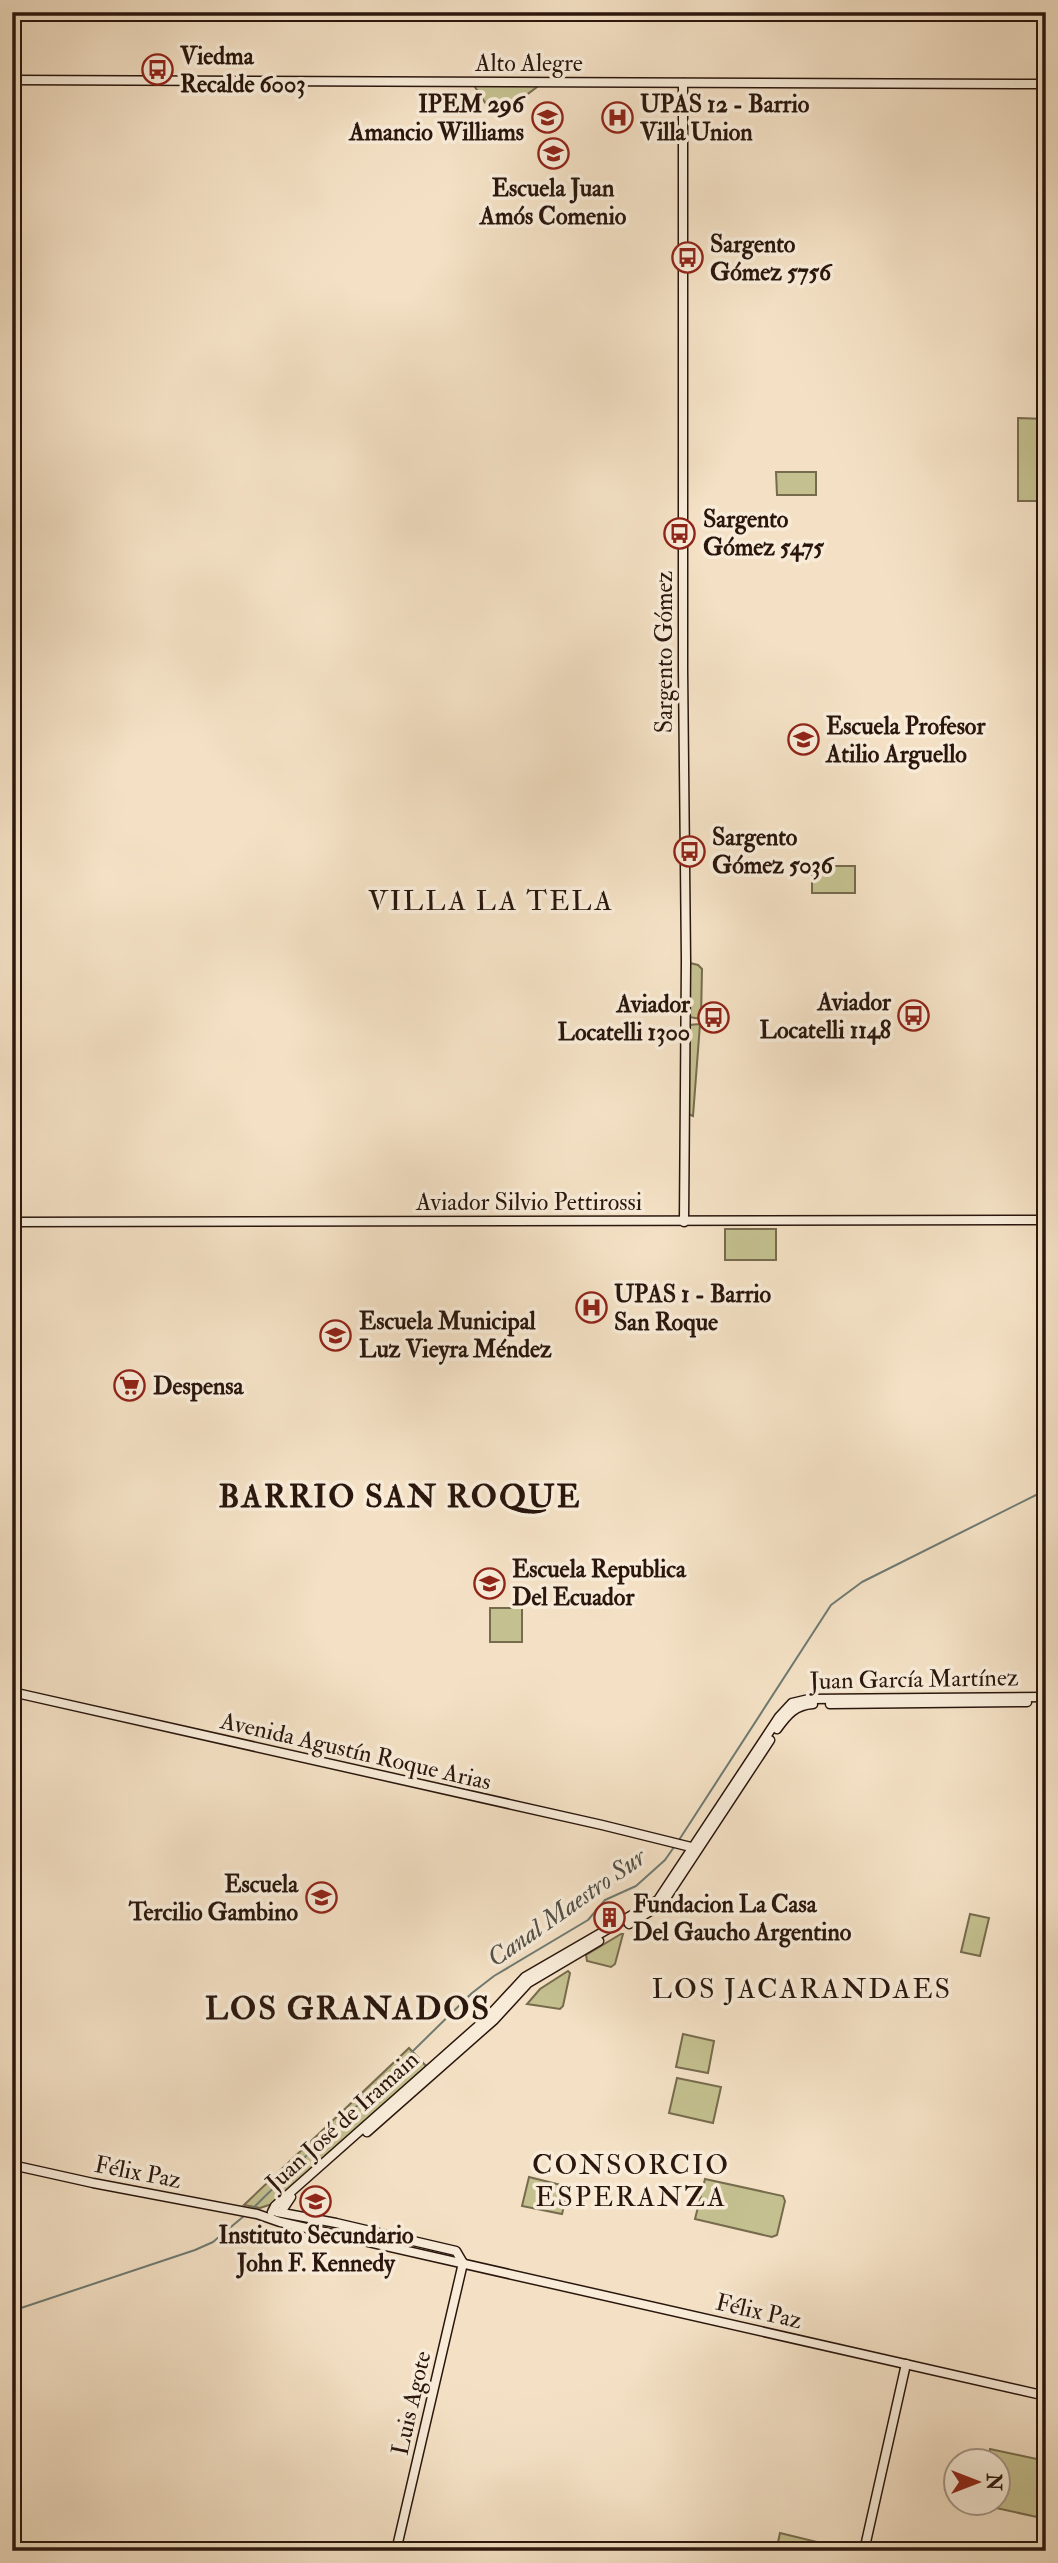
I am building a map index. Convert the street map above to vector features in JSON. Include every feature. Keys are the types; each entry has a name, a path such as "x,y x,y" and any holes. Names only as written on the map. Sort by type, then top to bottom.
{"main road":[{"name":"Alto Alegre","path":"12,80 1046,85"},
{"name":"Sargento Gómez","path":"683,83 686,961 684,1222"},
{"name":"Aviador Silvio Pettirossi","path":"12,1222 1046,1220"},
{"name":"Avenida Agustín Roque Arias","path":"12,1692 695,1848"},
{"name":"Juan García Martínez","path":"695,1848 779,1717 792,1703 823,1699 1046,1699"},
{"name":"Juan José de Iramain","path":"276,2212 275,2206 486,2019 525,1977 658,1900 695,1848"},
{"name":"Félix Paz","path":"12,2165 257,2214 280,2222 1046,2396"},
{"name":"Félix Paz","path":"257,2214 276,2212 456,2252 463,2263"},
{"name":"Luis Agote","path":"396,2551 463,2263"},
{"path":"864,2551 906,2364"}],"shaded area":[{"path":"477,84 535,84 537,87 500,115 493,115 475,87"},
{"path":"1018,418 1046,419 1046,501 1018,501"},
{"path":"776,472 816,472 816,495 777,495"},
{"path":"812,866 855,866 855,893 812,893"},
{"path":"690,963 702,969 701,1019 689,1017"},
{"path":"700,1024 693,1116 688,1114 688,1025"},
{"path":"725,1229 776,1229 776,1260 725,1260"},
{"path":"490,1608 522,1608 522,1642 490,1642"},
{"path":"970,1914 989,1918 980,1956 961,1952"},
{"path":"621,1934 615,1964 611,1967 587,1961 586,1955"},
{"path":"568,1971 570,1973 560,2009 527,2004 540,1989"},
{"path":"683,2034 714,2041 708,2073 676,2067"},
{"path":"409,2048 427,2067 272,2204 260,2208 244,2205"},
{"path":"677,2078 721,2087 713,2123 669,2113"},
{"path":"529,2177 569,2187 562,2214 522,2206"},
{"path":"705,2179 783,2196 785,2201 777,2235 772,2237 695,2219"},
{"path":"1012,2454 1046,2461 1046,2519 1012,2512"},
{"path":"780,2533 854,2551 776,2551"}],"waterway":[{"name":"Canal Maestro Sur","path":"679,1840 831,1605 862,1582 1046,1490"},
{"name":"Canal Maestro Sur","path":"251,2210 472,1993 494,1976 588,1920 605,1900 636,1886 665,1860 674,1847"},
{"name":"Canal Maestro Sur","path":"12,2311 195,2250 213,2242 244,2216"}],"place":[{"name":"Viedma Recalde 6003","path":"157,70"},
{"name":"IPEM 296 Amancio Williams","path":"547,118"},
{"name":"UPAS 12 - Barrio Villa Union","path":"617,118"},
{"name":"Escuela Juan Amós Comenio","path":"553,154"},
{"name":"Sargento Gómez 5756","path":"687,258"},
{"name":"Sargento Gómez 5475","path":"680,533"},
{"name":"Escuela Profesor Atilio Arguello","path":"803,740"},
{"name":"Sargento Gómez 5036","path":"689,851"},
{"name":"Aviador Locatelli 1148","path":"914,1016"},
{"name":"Aviador Locatelli 1300","path":"713,1018"},
{"name":"UPAS 1 - Barrio San Roque","path":"591,1308"},
{"name":"Escuela Municipal Luz Vieyra Méndez","path":"336,1335"},
{"name":"Despensa","path":"130,1386"},
{"name":"Escuela Republica Del Ecuador","path":"489,1583"},
{"name":"Escuela Tercilio Gambino","path":"321,1898"},
{"name":"Fundacion La Casa Del Gaucho Argentino","path":"610,1918"},
{"name":"Instituto Secundario John F. Kennedy","path":"316,2201"}],"district":[{"name":"VILLA LA TELA","path":"491,900"},
{"name":"BARRIO SAN ROQUE","path":"400,1496"},
{"name":"LOS JACARANDAES","path":"802,1988"},
{"name":"LOS GRANADOS","path":"348,2008"},
{"name":"CONSORCIO ESPERANZA","path":"631,2180"}]}
